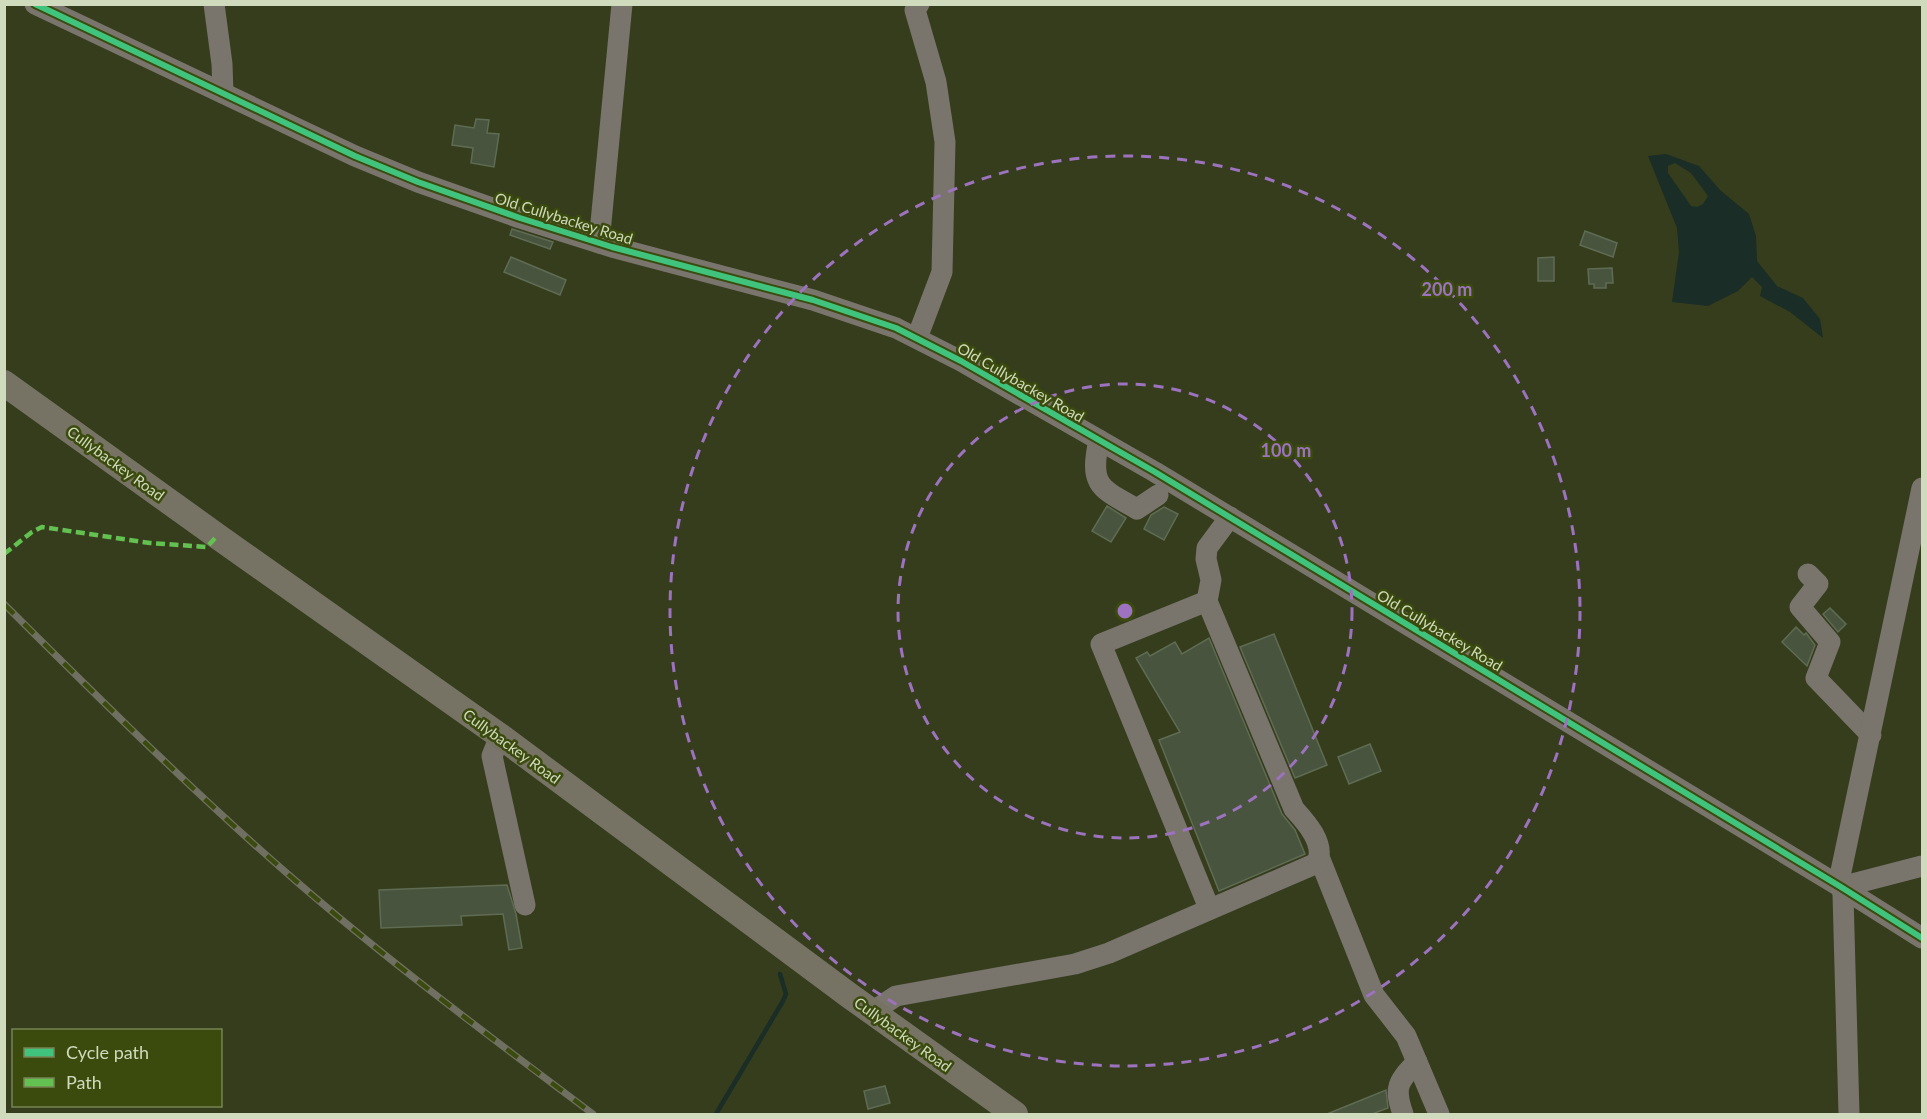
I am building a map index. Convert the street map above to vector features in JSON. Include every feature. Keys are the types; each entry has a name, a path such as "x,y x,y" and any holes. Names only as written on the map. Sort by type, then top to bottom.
{"main road":[{"name":"Cullybackey Road","path":"4,383 500,736 872,1012 1015,1114"}],"street":[{"name":"Old Cullybackey Road","path":"35,4 355,156 418,182 599,243 813,300 896,328 917,338 961,361 1230,517 1923,938"},
{"path":"214,4 222,64 223,93"},
{"path":"599,243 622,4"},
{"path":"917,338 942,272 945,142 936,82 915,10 919,4"},
{"path":"1099,440 1094,467 1097,481 1106,491 1137,509 1158,495"},
{"path":"1849,1114 1843,895 1840,876 1923,488"},
{"path":"1230,517 1208,548 1206,559 1211,580 1207,601 1294,809 1311,828 1319,857 1374,995 1406,1036 1439,1114"},
{"path":"1808,574 1818,584 1800,607 1830,642 1816,678 1871,735"},
{"path":"1207,601 1101,644 1209,908"},
{"path":"500,736 492,756 525,905"},
{"path":"872,1012 896,996 1075,964 1109,953 1317,863 1319,857"},
{"path":"1841,887 1923,866"},
{"path":"1403,1114 1397,1088 1402,1077 1417,1062"}],"shaded area":[{"path":"1666,154 1699,166 1720,190 1749,214 1756,236 1757,261 1777,286 1803,298 1820,319 1823,338 1790,312 1760,296 1762,287 1752,277 1738,291 1708,306 1672,302 1679,252 1677,228 1648,156","holes":["1675,163 1691,173 1708,196 1703,204 1697,207 1691,206 1668,173 1668,166"]}],"building":[{"path":"476,119 489,120 487,133 499,134 494,167 471,163 473,148 452,145 455,125 474,128"},
{"path":"512,229 553,242 550,249 510,235"},
{"path":"1585,231 1617,243 1613,257 1580,245"},
{"path":"511,257 566,280 560,295 504,272"},
{"path":"1554,257 1554,281 1538,281 1538,258"},
{"path":"1612,268 1613,283 1606,283 1606,288 1594,288 1594,284 1589,284 1588,269"},
{"path":"1107,506 1126,518 1111,542 1092,531"},
{"path":"1164,507 1178,514 1164,540 1144,529 1151,515"},
{"path":"1830,608 1846,624 1838,632 1823,614"},
{"path":"1796,627 1804,635 1806,633 1815,645 1807,666 1782,642"},
{"path":"1274,634 1327,765 1295,778 1240,647"},
{"path":"1209,638 1282,814 1295,830 1305,854 1219,891 1159,740 1180,732 1136,658 1147,652 1150,656 1175,642 1182,654"},
{"path":"1370,744 1381,771 1349,784 1338,757"},
{"path":"507,885 516,914 522,948 509,950 503,914 461,916 462,925 381,928 379,890"},
{"path":"885,1086 890,1103 868,1109 864,1091"},
{"path":"1386,1090 1388,1108 1372,1114 1327,1114"}],"waterway":[{"path":"716,1114 783,1001 786,994 780,974"}],"railway":[{"path":"4,604 112,711 297,882 406,972 593,1114"}],"marked path":[{"path":"4,554 42,527 150,543 207,547 217,536"}],"cycle path":[{"path":"35,4 355,156 418,182 612,247 813,300 896,328 961,361 1155,472 1922,938"}]}
